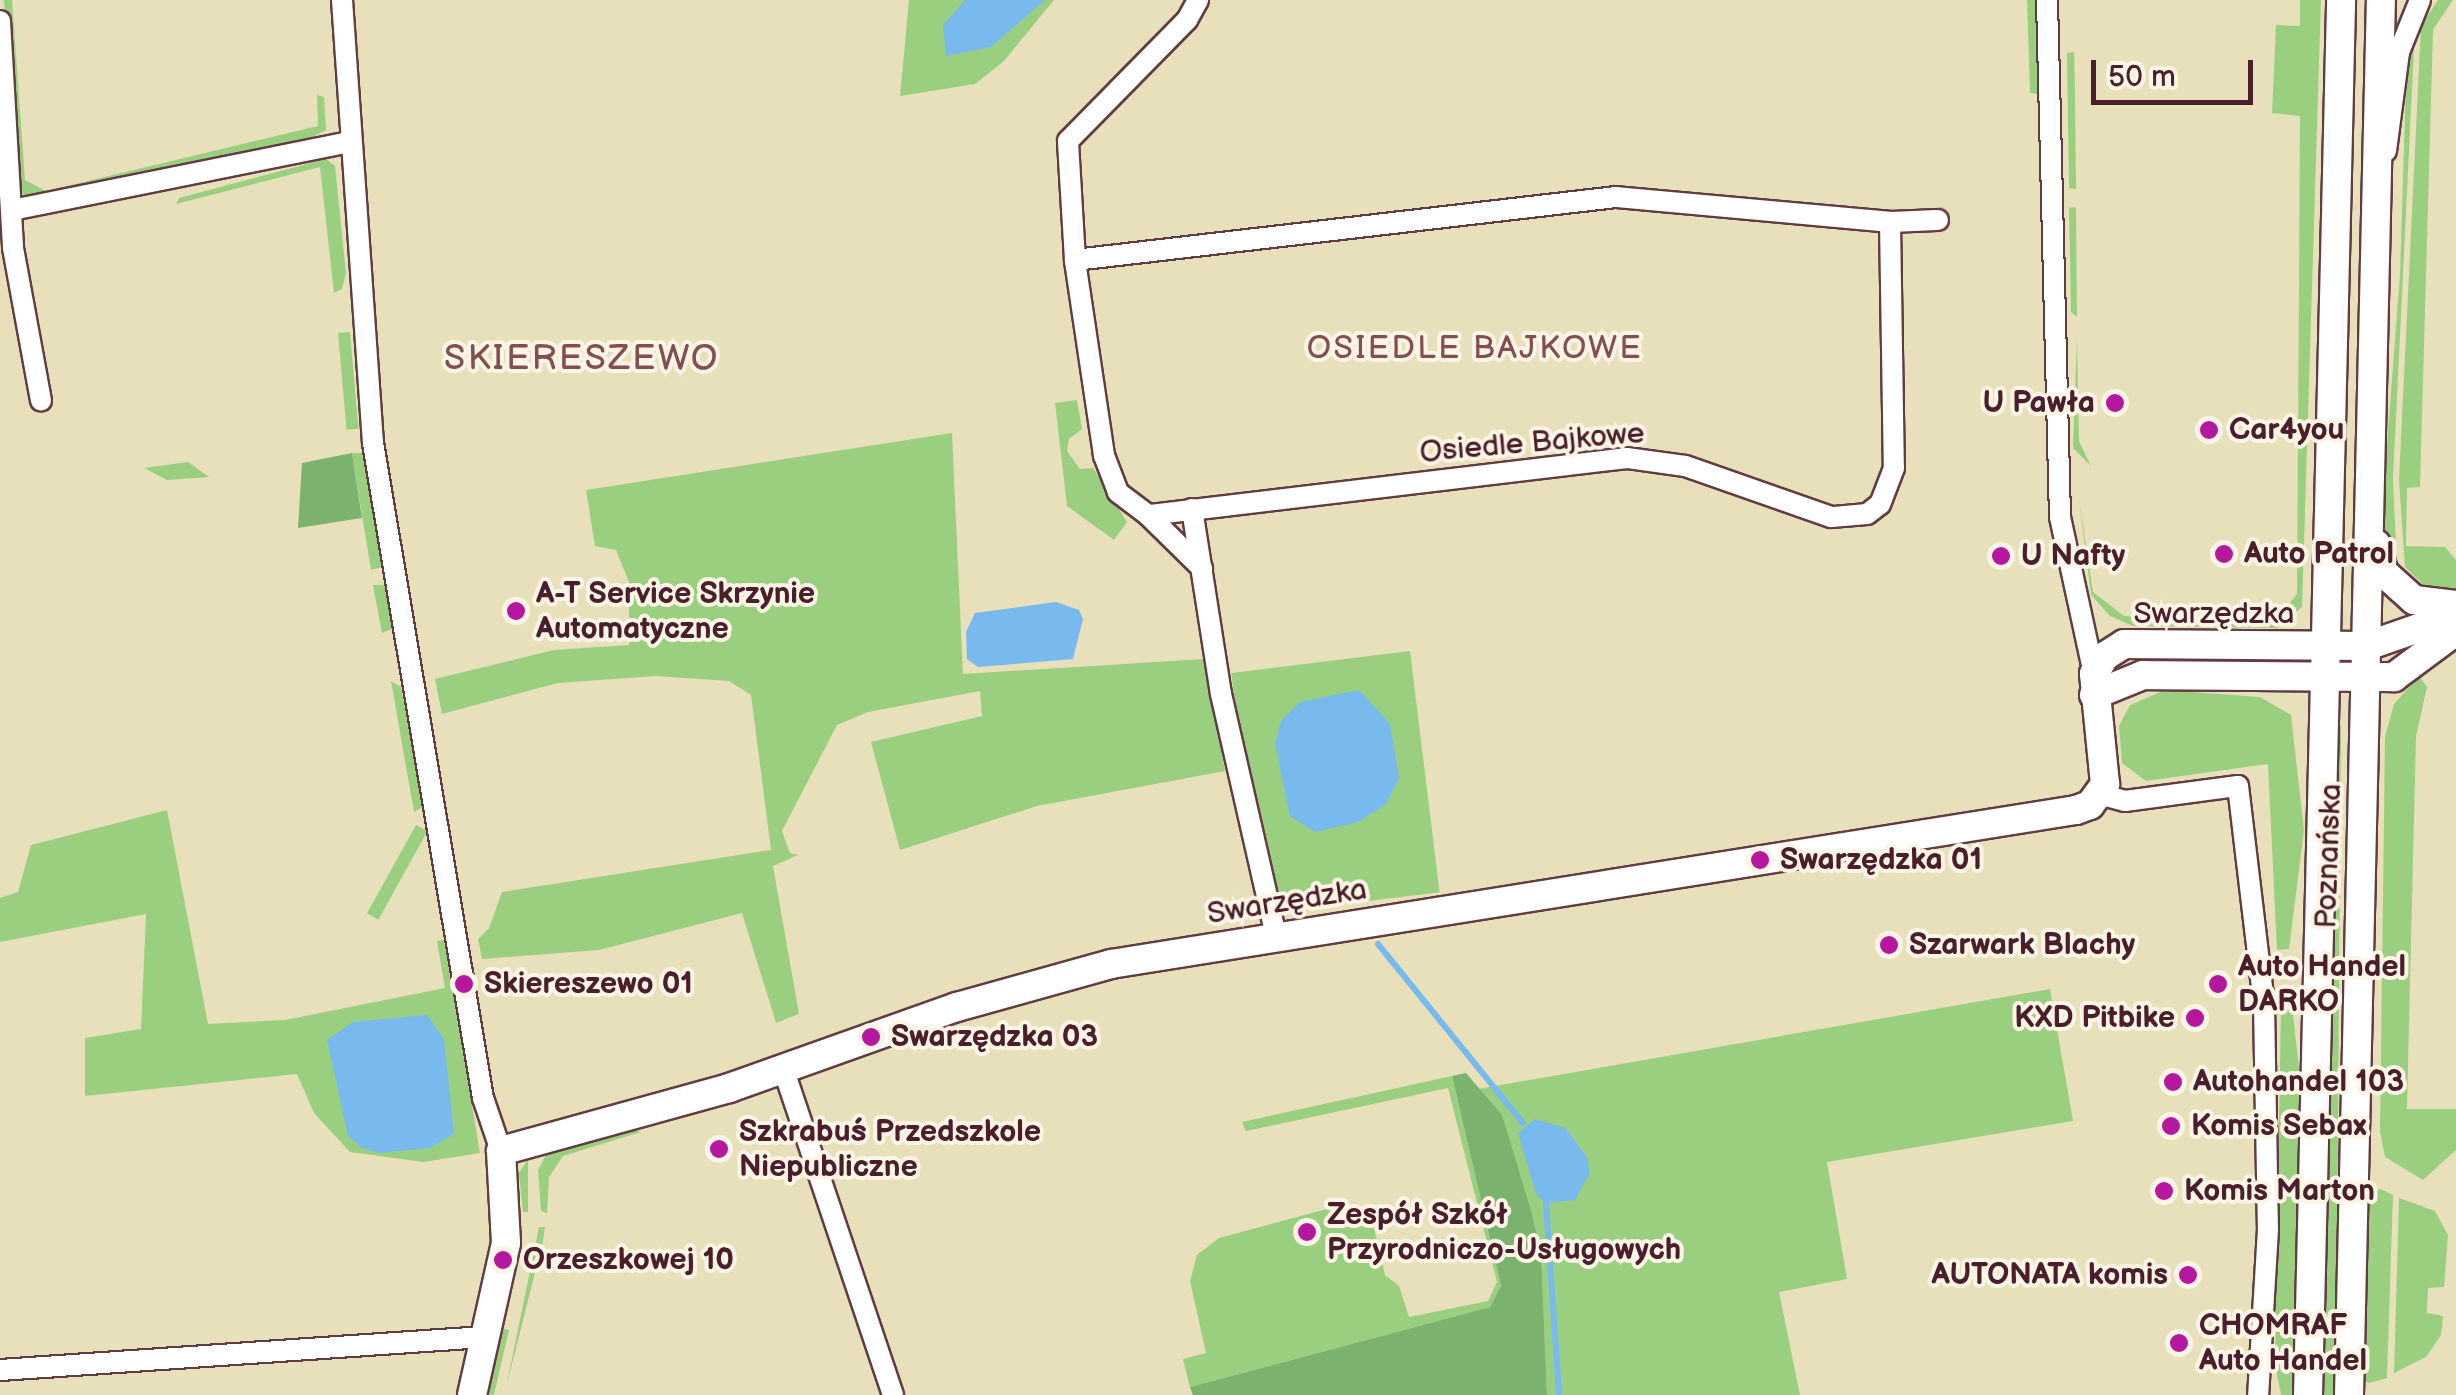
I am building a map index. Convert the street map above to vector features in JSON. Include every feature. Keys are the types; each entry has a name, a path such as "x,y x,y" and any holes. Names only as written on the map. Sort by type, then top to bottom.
{"main road":[{"name":"Poznańska","path":"2308,1395 2341,0"},
{"name":"Poznańska","path":"2349,1395 2381,0"},
{"path":"2370,518 2384,573 2414,600 2456,605"},
{"name":"Swarzędzka","path":"2094,684 2105,656 2124,644 2368,646 2456,615"},
{"name":"Swarzędzka","path":"2094,684 2143,675 2326,680 2394,677 2456,631"},
{"path":"2094,684 2108,774 2100,794"},
{"name":"Swarzędzka","path":"501,1151 784,1070 1040,980 1276,936 2076,810 2100,794"},
{"path":"472,1395 506,1244 501,1151"}],"street":[{"path":"342,0 373,443 482,1098 501,1151"},
{"path":"1198,0 1187,20 1068,141 1075,260 1104,456 1118,492 1202,568"},
{"path":"2047,0 2060,517 2094,684"},
{"path":"2378,182 2399,52 2420,0"},
{"path":"0,20 12,210 41,400"},
{"path":"12,210 350,142"},
{"path":"1075,260 1616,196 1890,222 1938,220"},
{"name":"Osiedle Bajkowe","path":"1148,516 1627,458 1684,466 1811,513 1867,514 1888,493 1894,468 1890,222"},
{"path":"1192,510 1221,694 1276,936"},
{"name":"Swarzędzka","path":"2100,794 2125,801 2238,786 2256,908 2264,1022 2268,1229 2258,1395"},
{"path":"784,1070 893,1395"},
{"path":"0,1370 485,1337"}],"green space":[{"path":"4,0 12,0 25,180 46,191 318,126 317,95 324,97 326,130 303,142 30,201 16,187"},
{"path":"909,0 1054,0 1004,61 975,84 900,96"},
{"path":"2027,0 2037,0 2038,94 2030,93"},
{"path":"2300,0 2321,0 2302,607 2277,628 2133,626 2110,616 2091,595 2079,498 2093,592 2124,616 2277,620 2297,594 2300,116 2272,113 2276,25 2300,26"},
{"path":"2438,0 2453,0 2433,30 2420,487 2407,488 2406,546 2445,547 2456,560 2456,592 2430,591 2405,567 2399,480 2421,26"},
{"path":"2415,28 2393,479 2397,568 2384,549 2381,523 2400,275 2407,52"},
{"path":"2074,52 2076,189 2069,188 2067,53"},
{"path":"326,159 335,166 346,273 342,289 334,293 320,167 176,204 179,198"},
{"path":"2076,207 2077,317 2071,312 2069,208"},
{"path":"350,332 358,429 346,430 338,333"},
{"path":"2077,338 2079,441 2091,466 2073,448"},
{"path":"1077,400 1082,429 1069,439 1067,451 1080,469 1093,468 1127,522 1114,540 1067,506 1055,403"},
{"path":"952,433 963,674 1204,659 1225,771 1037,806 900,850 871,742 982,716 980,691 868,712 837,725 782,831 790,853 798,855 773,866 799,1014 776,1023 742,913 599,950 482,959 478,939 489,928 502,892 771,850 751,695 729,681 656,676 558,683 442,714 435,679 554,650 629,645 629,582 616,550 595,546 586,490"},
{"path":"352,453 365,453 382,567 371,570"},
{"path":"352,453 362,518 298,528 302,463"},
{"path":"188,462 209,477 167,480 144,468"},
{"path":"373,585 385,585 392,629 382,633"},
{"path":"1410,651 1440,892 1261,914 1231,673"},
{"path":"2419,676 2427,687 2416,736 2407,1109 2456,1109 2456,1150 2423,1180 2385,1157 2380,1131 2385,737 2394,704"},
{"path":"391,681 401,687 423,807 414,812"},
{"path":"2165,690 2260,697 2291,715 2304,830 2289,949 2277,950 2268,764 2146,781 2122,763 2119,726 2130,705"},
{"path":"2341,725 2336,1395 2320,1395 2336,726"},
{"path":"167,810 208,1024 285,1020 445,988 437,941 444,940 480,1153 423,1162 350,1152 314,1113 297,1074 85,1096 85,1038 141,1029 146,914 0,942 0,898 18,892 31,845"},
{"path":"416,825 427,831 378,920 367,913"},
{"path":"2050,989 2073,1121 1827,1162 1847,1279 1779,1292 1800,1395 1547,1395 1541,1251 1532,1214 1478,1089"},
{"path":"2281,1004 2292,1005 2301,1087 2294,1395 2281,1395 2275,1364"},
{"path":"1466,1073 1502,1115 1532,1214 1541,1251 1547,1395 1193,1395 1190,1387 1490,1307 1501,1286 1452,1076"},
{"path":"1452,1076 1501,1286 1490,1307 1190,1387 1183,1359 1206,1353 1190,1281 1197,1255 1219,1238 1334,1207 1362,1208 1371,1215 1385,1275 1399,1286 1409,1317 1488,1301 1497,1282 1448,1088 1246,1131 1242,1122"},
{"path":"635,1130 641,1132 563,1156 549,1177 547,1213 541,1211 538,1170 546,1155"},
{"path":"528,1159 528,1212 523,1212 519,1173"},
{"path":"2380,1189 2393,1195 2387,1378 2369,1383 2362,1379 2367,1195"},
{"path":"2399,1198 2435,1211 2448,1235 2444,1287 2428,1288 2427,1313 2443,1316 2441,1335 2426,1357 2394,1373"},
{"path":"539,1227 545,1227 543,1241 506,1388"},
{"path":"500,1328 509,1330 494,1395 485,1393"}],"water":[{"path":"965,0 1045,0 991,47 946,56 943,25"},
{"path":"1056,602 1079,610 1083,619 1073,659 978,667 967,659 966,632 975,613"},
{"path":"1359,690 1390,724 1399,778 1386,804 1358,822 1315,832 1290,816 1275,744 1281,721 1300,702"},
{"path":"427,1015 444,1039 454,1134 430,1148 378,1153 362,1148 348,1136 327,1040 353,1022"},
{"path":"1535,1119 1565,1128 1587,1157 1590,1173 1575,1200 1546,1203 1536,1194 1518,1133"}],"waterway":[{"path":"1378,944 1523,1123"},
{"path":"1546,1203 1559,1395"}],"place":[{"name":"U Pawła","path":"2115,403"},
{"name":"Car4you","path":"2209,430"},
{"name":"Auto Patrol","path":"2224,554"},
{"name":"U Nafty","path":"2001,556"},
{"name":"A-T Service Skrzynie Automatyczne","path":"516,611"},
{"name":"Swarzędzka 01","path":"1760,860"},
{"name":"Szarwark Blachy","path":"1889,945"},
{"name":"Skiereszewo 01","path":"464,984"},
{"name":"Auto Handel DARKO","path":"2218,984"},
{"name":"KXD Pitbike","path":"2195,1018"},
{"name":"Swarzędzka 03","path":"871,1037"},
{"name":"Autohandel 103","path":"2173,1082"},
{"name":"Komis Sebax","path":"2171,1126"},
{"name":"Szkrabuś Przedszkole Niepubliczne","path":"719,1149"},
{"name":"Komis Marton","path":"2164,1191"},
{"name":"Zespół Szkół Przyrodniczo-Usługowych","path":"1307,1232"},
{"name":"Orzeszkowej 10","path":"503,1260"},
{"name":"AUTONATA komis","path":"2188,1275"},
{"name":"CHOMRAF Auto Handel","path":"2179,1343"}],"district":[{"name":"OSIEDLE BAJKOWE","path":"1475,349"},
{"name":"SKIERESZEWO","path":"582,359"}]}
